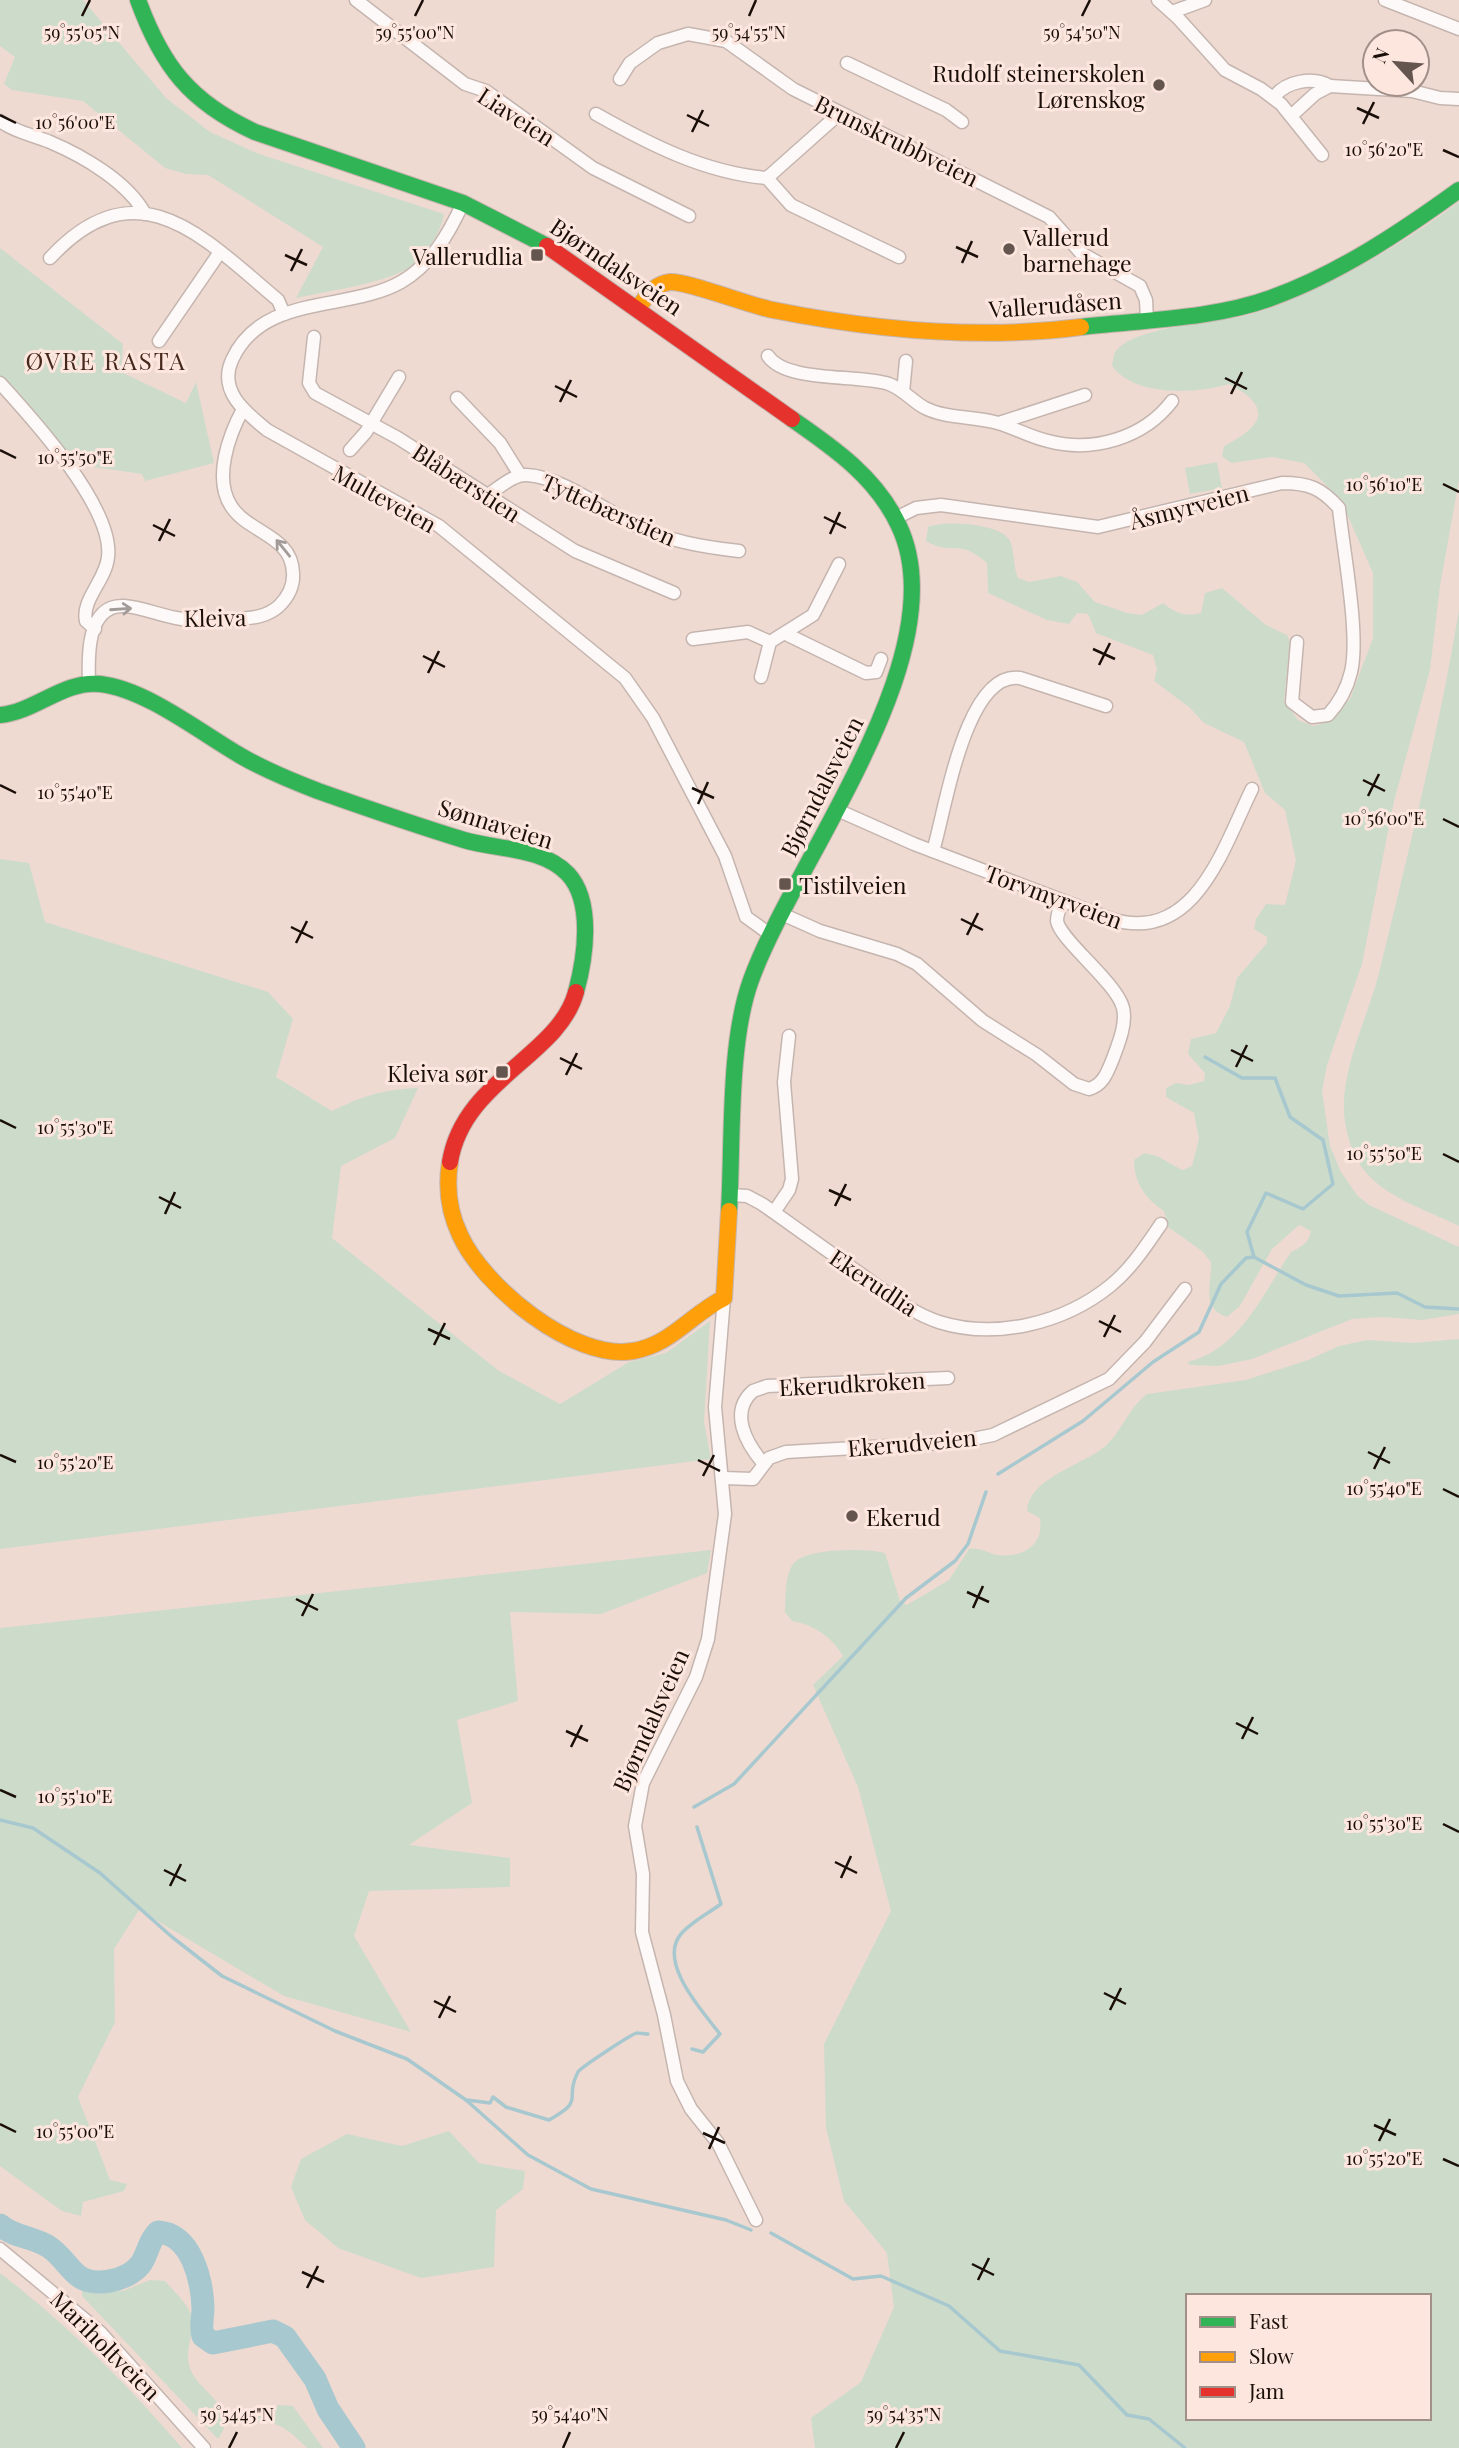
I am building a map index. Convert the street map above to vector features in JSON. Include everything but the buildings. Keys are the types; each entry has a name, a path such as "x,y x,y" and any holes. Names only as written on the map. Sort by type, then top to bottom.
{"street":[{"name":"Bjørndalsveien","path":"138,0 152,39 170,69 197,97 229,120 464,203 544,243 841,452 876,489 894,519 905,547 913,580 914,616 910,639 892,693 771,935 748,990 740,1028 715,1407 723,1478 723,1532 704,1655 643,1783 635,1826 642,1857 642,1932 664,2015 677,2081 691,2109 718,2143 756,2220"},
{"name":"Liaveien","path":"356,0 465,84 486,91 593,168 689,216"},
{"path":"1158,0 1225,70 1274,97 1322,155"},
{"path":"1172,12 1205,0"},
{"path":"1385,0 1459,29"},
{"name":"Brunskrubbveien","path":"620,79 630,63 658,43 688,34 726,41 793,89 1049,217 1081,254 1140,286 1146,300 1147,320"},
{"path":"847,63 946,110 962,122"},
{"path":"1274,97 1283,89 1310,81 1321,81 1330,86 1412,91 1440,98 1459,99"},
{"path":"1291,116 1315,94 1330,86"},
{"path":"767,178 840,113"},
{"path":"596,114 677,156 748,177 767,178 792,205 899,257"},
{"path":"0,121 15,130 60,147 90,164 121,187 139,204 145,214"},
{"name":"Vallerudåsen","path":"638,308 653,288 671,282 755,307 869,325 1017,334 1221,310 1287,293 1358,256 1418,220 1459,190"},
{"name":"Multeveien","path":"464,203 432,255 401,282 376,292 285,314 253,332 233,358 228,371 230,388 243,410 282,439 439,526 625,678 653,718 725,856 746,918 771,935"},
{"path":"50,258 71,237 116,216 145,214 173,220 220,252 278,300 285,314"},
{"path":"159,341 220,252"},
{"name":"Blåbærstien","path":"314,337 310,386 323,397 398,438 575,551 674,593"},
{"path":"768,356 784,370 889,384 935,412 999,423 1056,443 1108,442 1143,429 1160,416 1172,401"},
{"path":"903,392 905,361"},
{"path":"349,450 370,425 399,377"},
{"path":"0,383 59,452 85,491 103,527 109,556 101,582 85,611 86,621 95,629 89,649 89,684 72,688 29,710 0,715"},
{"path":"999,423 1085,395"},
{"name":"Tyttebærstien","path":"457,398 500,443 520,475"},
{"name":"Kleiva","path":"95,629 103,614 116,607 188,620 222,620 262,616 286,598 293,577 290,556 276,539 235,511 225,490 227,450 243,410"},
{"name":"Tyttebærstien","path":"489,494 520,475 547,480 638,527 703,547 739,551"},
{"name":"Åsmyrveien","path":"894,519 916,508 941,505 1098,527 1282,483 1308,484 1325,492 1339,508 1352,647 1352,669 1342,696 1328,715 1312,718 1292,702 1297,642"},
{"path":"761,677 770,642 813,615 839,564"},
{"path":"692,639 748,632 770,642"},
{"path":"786,634 866,673 876,672 881,659"},
{"path":"933,851 959,752 984,697 994,685 1008,678 1020,678 1106,706"},
{"name":"Sønnaveien","path":"89,684 104,684 133,695 238,755 290,779 470,841 544,858 568,874 579,891 583,914 582,967 577,992 567,1015 552,1034 487,1091 468,1116 451,1166 448,1195 452,1221 467,1253 496,1285 544,1323 588,1347 620,1351 650,1347 671,1337 724,1298"},
{"name":"Torvmyrveien","path":"835,809 933,851 1063,901 1135,925 1152,924 1171,915 1188,903 1202,887 1252,789"},
{"path":"782,914 820,931 906,958 925,970 983,1021 1044,1059 1074,1084 1089,1089 1099,1085 1109,1066 1121,1034 1123,1007 1109,985 1061,931 1057,919 1063,901"},
{"path":"774,1212 789,1190 792,1179 784,1082 789,1036"},
{"name":"Ekerudlia","path":"731,1195 752,1198 774,1212 899,1302 938,1322 976,1329 1004,1329 1075,1308 1111,1285 1140,1254 1161,1224"},
{"name":"Ekerudveien","path":"723,1478 753,1479 763,1463 776,1454 958,1442 993,1435 1109,1379 1145,1342 1185,1289"},
{"name":"Ekerudkroken","path":"763,1463 750,1446 742,1428 743,1407 754,1391 767,1386 948,1378"},
{"name":"Mariholtveien","path":"0,2249 100,2332 204,2448"}],"green space":[{"path":"0,0 83,0 166,98 210,132 259,154 444,214 435,238 424,254 403,271 365,284 296,298 323,247 208,175 186,174 165,168 83,101 12,90 4,84 15,57 0,46"},
{"path":"1459,202 1459,480 1440,586 1430,670 1394,801 1362,964 1327,1065 1322,1091 1330,1146 1341,1172 1357,1195 1369,1205 1459,1247 1459,1314 1422,1320 1383,1317 1352,1319 1252,1359 1219,1366 1189,1365 1188,1362 1223,1345 1236,1332 1260,1301 1291,1252 1306,1242 1311,1231 1299,1225 1272,1249 1240,1306 1227,1317 1219,1313 1210,1301 1211,1262 1202,1251 1168,1227 1164,1211 1147,1196 1139,1183 1134,1160 1144,1153 1157,1156 1182,1170 1192,1166 1199,1139 1194,1113 1166,1097 1166,1088 1176,1083 1189,1085 1204,1081 1205,1073 1188,1054 1191,1039 1216,1033 1230,1006 1237,978 1267,943 1267,937 1254,929 1256,919 1266,904 1285,905 1296,861 1285,810 1265,793 1244,742 1204,723 1189,707 1154,681 1157,669 1153,655 1096,633 1088,614 1077,613 1069,624 1047,620 988,593 987,563 969,551 943,548 926,541 928,527 958,524 996,530 1010,541 1018,578 1029,582 1061,576 1077,582 1095,602 1127,613 1142,615 1163,603 1180,613 1201,613 1205,593 1222,588 1266,625 1287,635 1290,642 1284,701 1298,720 1313,726 1321,724 1350,699 1373,638 1373,573 1346,512 1330,489 1304,463 1272,457 1231,463 1222,456 1224,446 1248,431 1258,416 1257,408 1243,392 1229,384 1183,391 1150,388 1122,376 1112,366 1114,356 1126,343 1140,336 1248,315 1302,296 1386,251"},
{"path":"0,248 123,344 121,372 186,403 196,382 214,463 145,481 142,474 72,464 0,378"},
{"path":"1217,462 1222,488 1190,494 1185,468"},
{"path":"1459,610 1459,1226 1399,1198 1372,1179 1361,1167 1347,1132 1344,1094 1351,1059 1379,973 1422,792"},
{"path":"0,859 29,863 45,922 268,992 293,1019 276,1077 332,1111 374,1094 418,1088 395,1138 341,1166 332,1238 499,1371 560,1404 629,1362 666,1353 710,1321 704,1422 711,1459 0,1549"},
{"path":"1459,1339 1459,2448 815,2448 811,2418 861,2382 894,2307 887,2253 844,2201 826,2128 824,2044 891,1911 858,1787 813,1685 843,1656 821,1632 792,1621 785,1612 786,1586 791,1568 801,1558 823,1552 865,1550 885,1553 900,1601 907,1605 949,1580 969,1549 1006,1555 1030,1548 1039,1536 1040,1528 1040,1518 1027,1511 1029,1500 1035,1491 1055,1475 1107,1445 1147,1394 1246,1380 1308,1360 1339,1346 1367,1340 1413,1343"},
{"path":"711,1550 707,1573 601,1614 510,1612 518,1701 457,1720 472,1803 409,1845 510,1858 510,1887 369,1891 354,1936 411,2032 284,1996 139,1910 114,1949 115,2022 78,2097 110,2180 127,2184 124,2191 83,2202 81,2216 62,2211 0,2166 0,1628"},
{"path":"449,2131 479,2163 525,2171 523,2189 496,2210 494,2267 421,2278 338,2248 305,2220 291,2187 301,2159 347,2134 402,2146"},
{"path":"0,2273 96,2356 182,2448 0,2448"},
{"path":"150,2280 165,2281 191,2314 193,2327 188,2350 189,2365 193,2375 215,2400 225,2417 218,2439 82,2296 82,2291 123,2291"},
{"path":"279,2405 293,2406 323,2448 307,2448 284,2428 272,2423 256,2422 255,2414"}],"waterway":[{"path":"1205,1057 1242,1078 1275,1078 1290,1117 1323,1140 1333,1184 1303,1209 1266,1193 1247,1232 1254,1257"},
{"path":"998,1474 1083,1421 1153,1362 1199,1332 1221,1284 1246,1258 1254,1257 1306,1285 1339,1296 1397,1293 1425,1307 1459,1309"},
{"path":"694,1807 734,1784 906,1598 955,1561 968,1544 986,1492"},
{"path":"0,1820 33,1828 100,1873 172,1937 222,1976 335,2031 407,2059 466,2100 528,2155 591,2189 726,2220 751,2230"},
{"path":"692,2049 703,2052 720,2034 685,1986 675,1958 675,1945 681,1934 721,1904 697,1827"},
{"path":"467,2100 490,2103 493,2097 506,2107 549,2120 571,2103 574,2081 581,2069 633,2035 648,2034"},
{"path":"0,2225 49,2247 83,2279 100,2282 118,2279 134,2271 143,2261 158,2232 170,2235 187,2250 197,2273 202,2297 203,2336 213,2343 273,2331 285,2337 315,2379 328,2409 354,2448"},
{"path":"771,2233 853,2279 881,2276 949,2306 1000,2351 1079,2365 1127,2415 1149,2419 1185,2448"}],"traffic: fast":[{"path":"138,0 157,44 181,80 213,108 232,120 255,132 463,203 547,246"},
{"path":"1081,327 1202,315 1271,298 1320,277 1368,251 1459,190"},
{"path":"729,1211 735,1063 738,1033 751,980 772,931 864,755 890,694 907,634 912,577 899,526 879,493 853,465 792,419"},
{"path":"0,715 13,713 62,691 87,684 118,688 173,713 225,747 269,771 318,791 464,840 546,859 568,874 581,900 585,931 576,992"}],"traffic: slow":[{"path":"638,308 655,288 670,282 690,285 773,310 888,328 1004,333 1081,327"},
{"path":"450,1162 448,1181 453,1217 460,1235 488,1276 509,1297 558,1332 584,1344 609,1351 646,1348 670,1336 724,1298 729,1211"}],"traffic: jam":[{"path":"547,246 792,419"},
{"path":"450,1162 458,1134 473,1110 491,1089 551,1034 566,1014 576,992"}],"place":[{"name":"Rudolf steinerskolen Lørenskog","path":"1159,85"},
{"name":"Vallerud barnehage","path":"1009,249"},
{"name":"Vallerudlia","path":"537,255"},
{"name":"Tistilveien","path":"785,884"},
{"name":"Kleiva sør","path":"502,1072"},
{"name":"Ekerud","path":"852,1516"}],"district":[{"name":"ØVRE RASTA","path":"106,360"}]}
